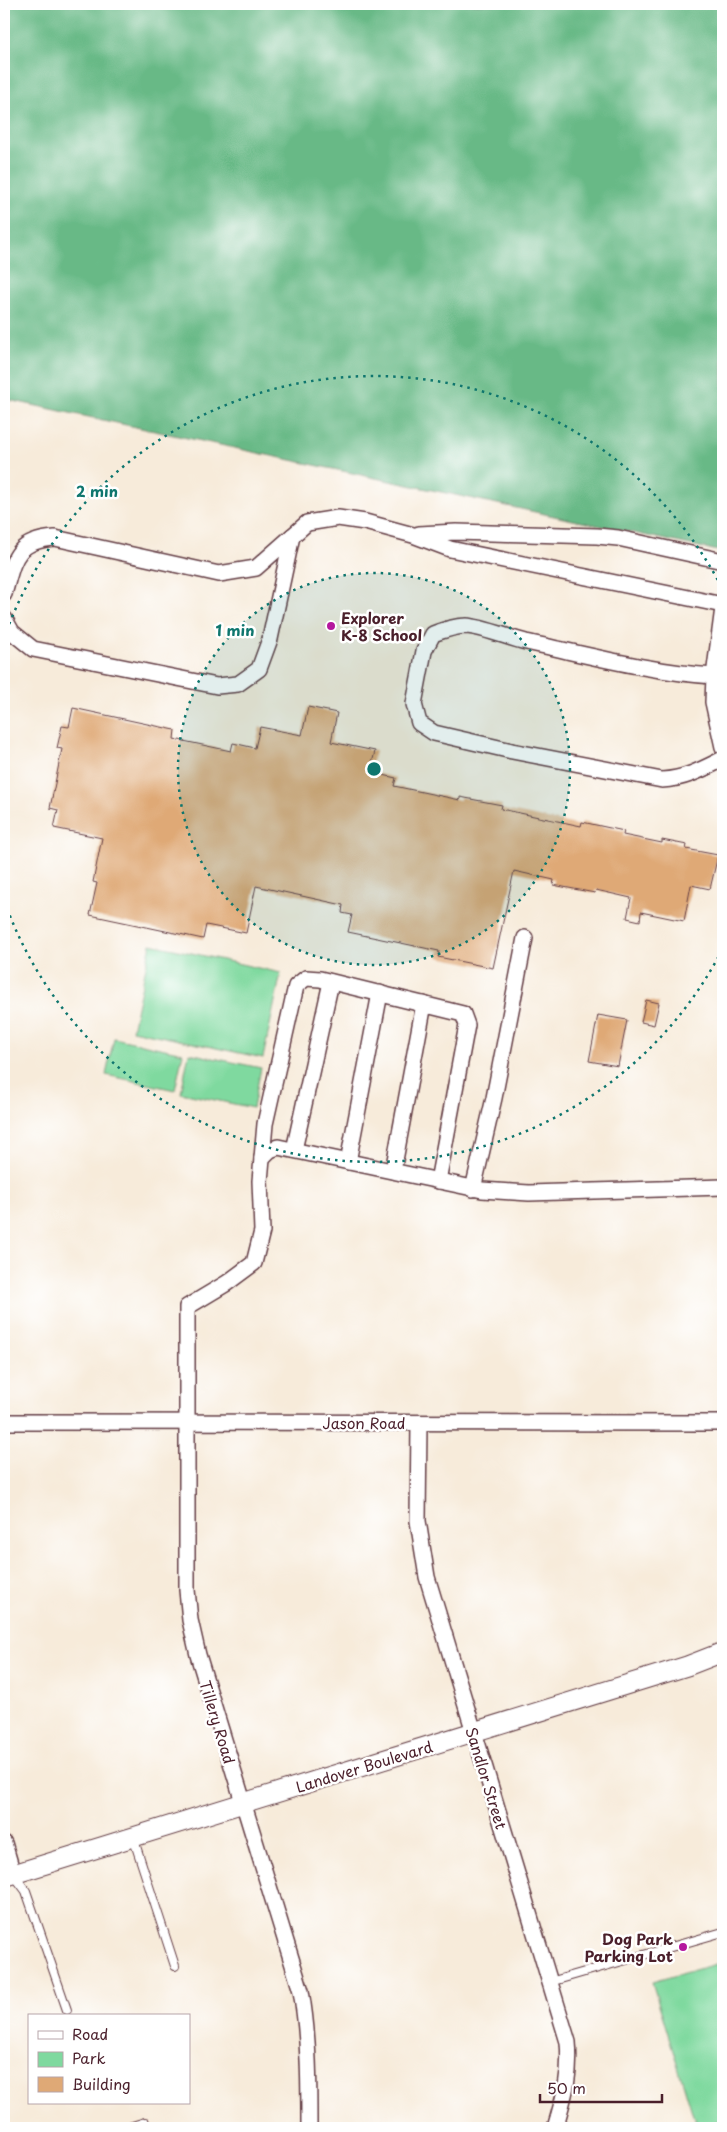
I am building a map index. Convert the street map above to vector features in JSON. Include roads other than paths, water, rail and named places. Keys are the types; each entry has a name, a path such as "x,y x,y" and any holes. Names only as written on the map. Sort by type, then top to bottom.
{"street":[{"path":"4,594 15,555 26,546 40,539 55,538 219,574 256,568 307,523 338,518 366,522 413,535 450,549 723,607 714,676 713,702 723,747"},
{"path":"413,535 456,532 597,536 618,538 723,561"},
{"path":"4,618 12,632 33,649 217,686 238,684 259,668 270,639 292,536"},
{"path":"714,676 684,674 624,663 522,641 468,626 448,628 433,634 424,651 414,704 419,723 434,733 512,752 662,780 677,780 723,759"},
{"path":"474,1189 525,938"},
{"path":"262,1158 265,1124 296,986 306,978 380,993 463,1014 467,1025 438,1181"},
{"path":"294,1150 331,982"},
{"path":"348,1162 380,993"},
{"path":"393,1171 424,1004"},
{"path":"262,1158 270,1150 278,1147 474,1189 529,1193 723,1187"},
{"name":"Tillery Road","path":"262,1158 260,1181 262,1231 254,1263 227,1283 187,1306 187,1590 190,1620 198,1655 301,1991 308,2053 309,2128"},
{"name":"Jason Road","path":"4,1422 723,1423"},
{"name":"Sandlor Street","path":"419,1423 418,1521 426,1577 568,2042 570,2063 568,2084 555,2128"},
{"name":"Landover Boulevard","path":"8,1875 687,1666 723,1652"},
{"path":"4,1843 8,1875"}],"lane":[{"path":"133,1837 175,1966"},
{"path":"8,1875 26,1891 68,2010"},
{"path":"550,1982 723,1932"},
{"path":"126,2128 144,2122"}],"place":[{"name":"Explorer K-8 School","path":"331,626"},
{"name":"Dog Park Parking Lot","path":"683,1947"}]}
